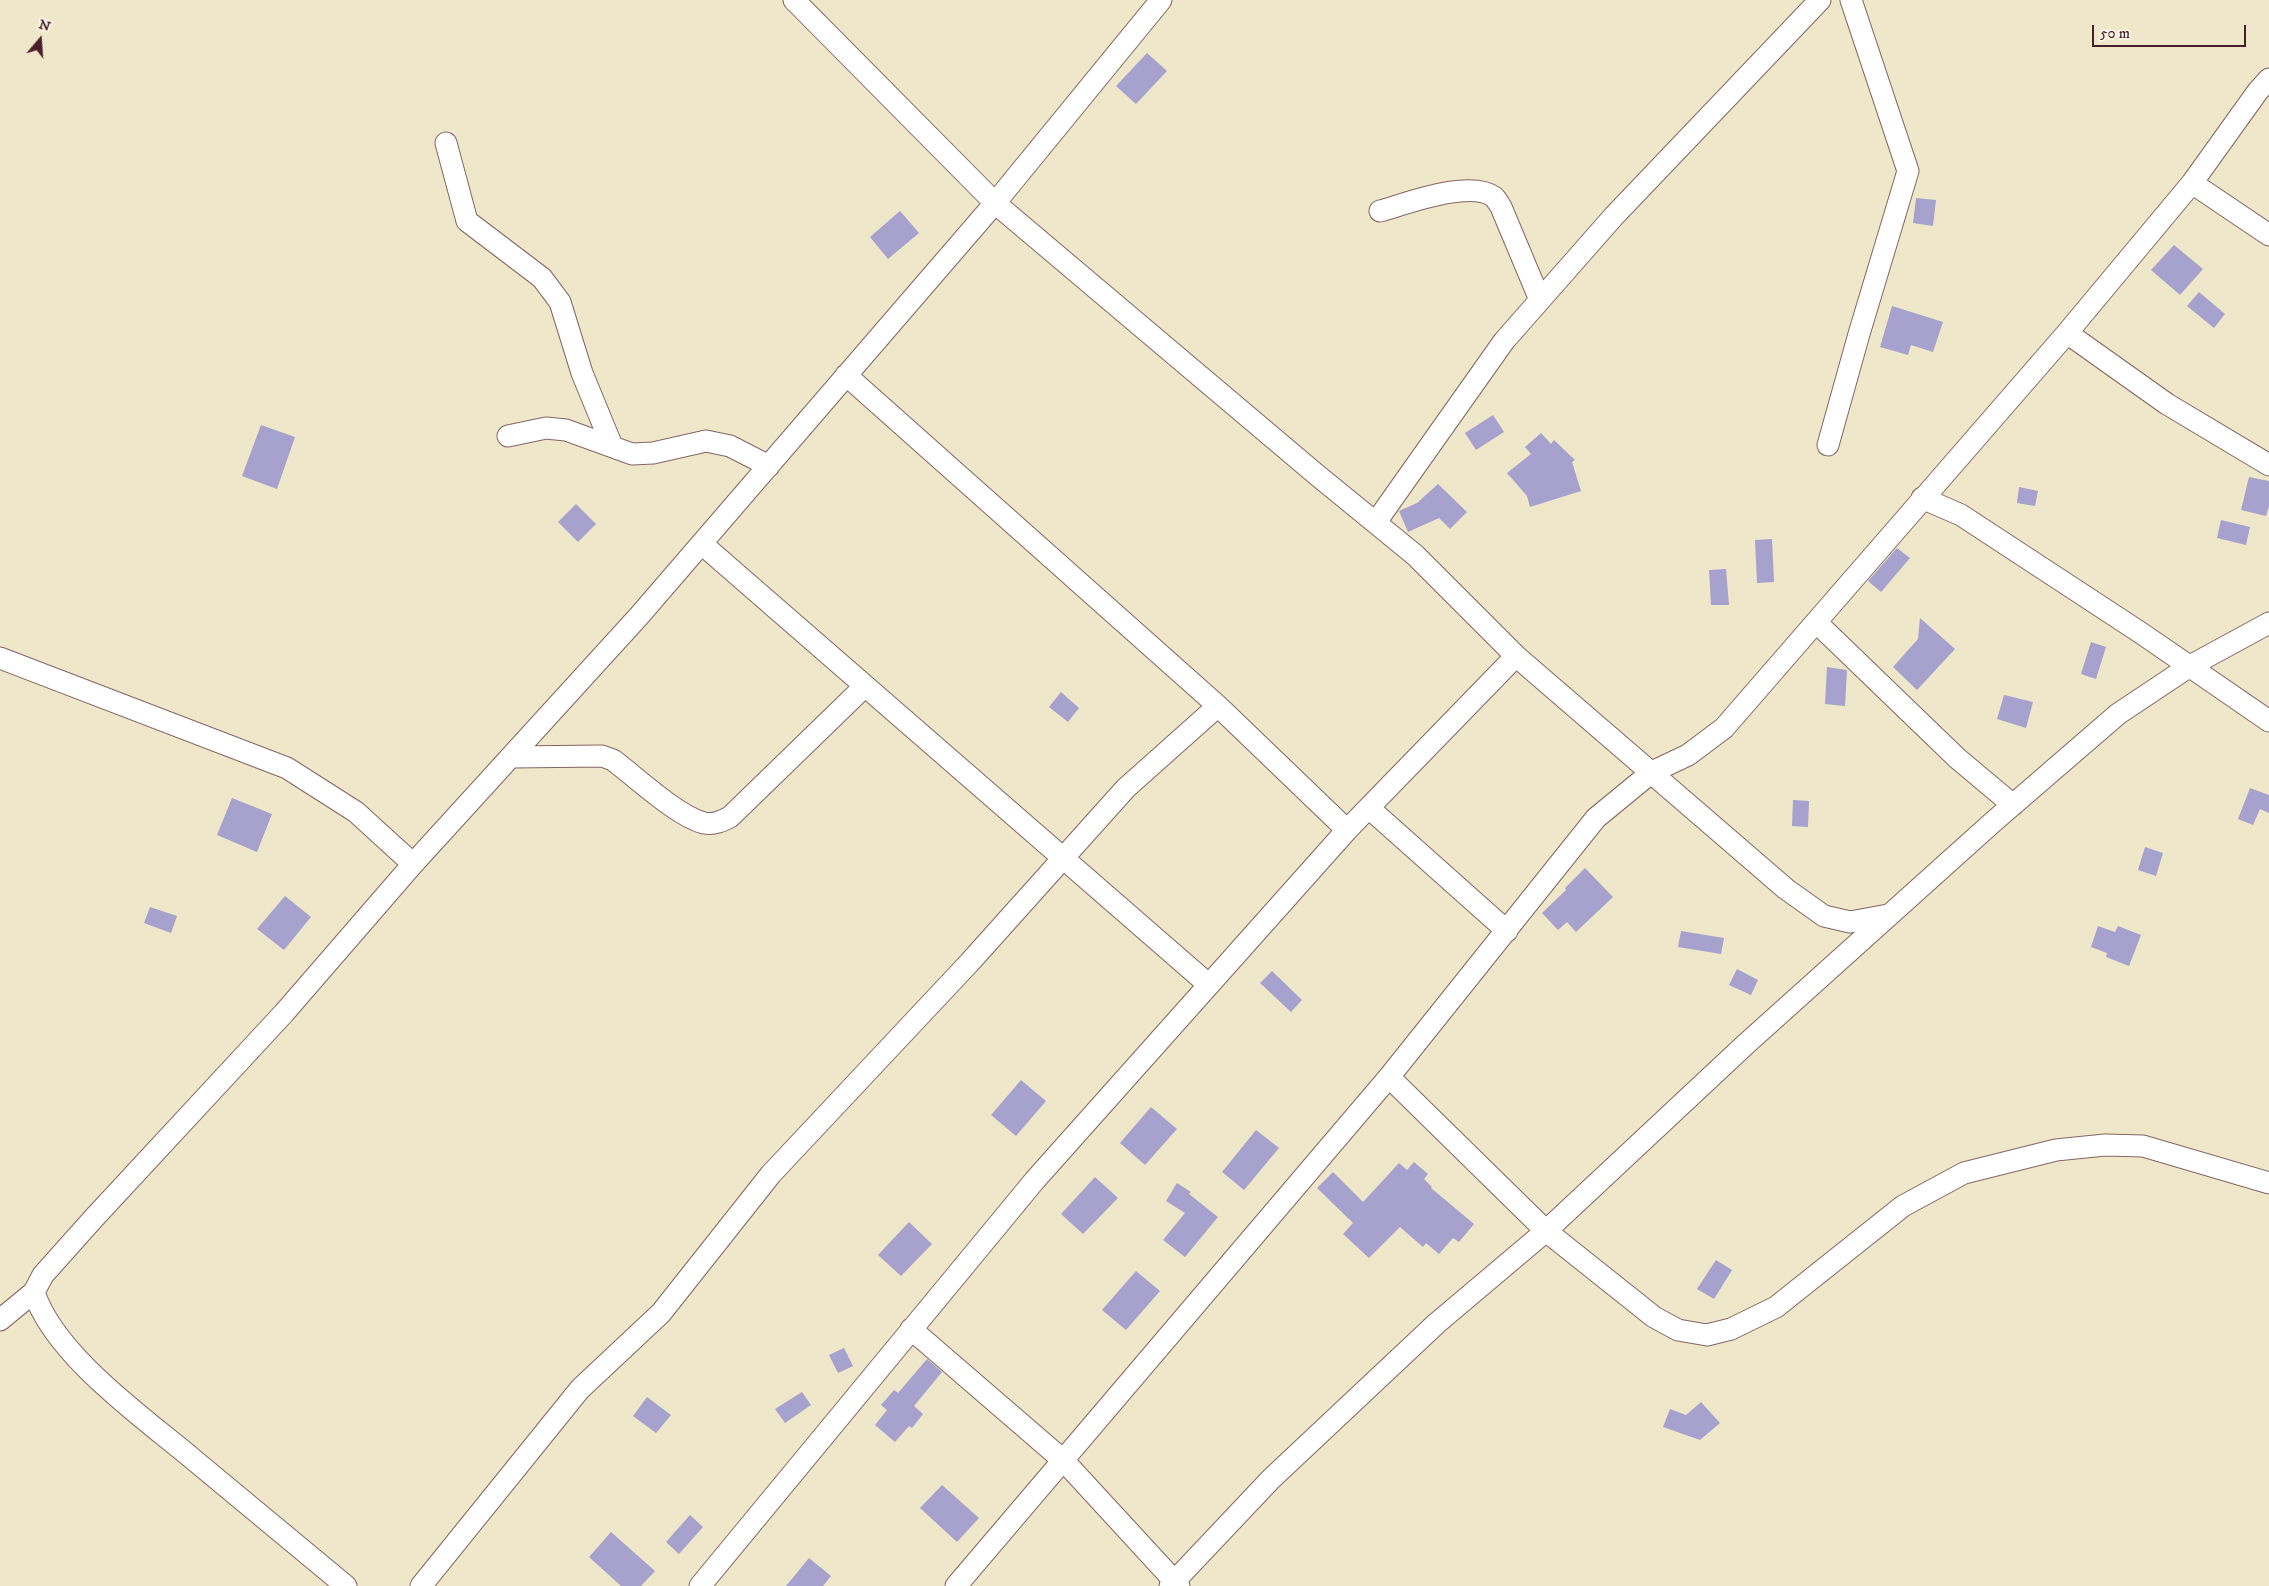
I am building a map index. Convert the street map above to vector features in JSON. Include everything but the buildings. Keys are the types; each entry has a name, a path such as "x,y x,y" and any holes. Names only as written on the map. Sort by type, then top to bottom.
{"street":[{"path":"794,0 995,203 1415,554 1516,656 1786,889 1824,916 1850,922 1889,915"},
{"path":"0,1320 34,1292 43,1275 284,1013 413,864 639,616 995,203 1161,0"},
{"path":"1376,522 1504,341 1614,216 1820,0"},
{"path":"1828,445 1908,171 1851,0"},
{"path":"956,1586 1389,1077 1596,818 1652,772 1688,755 1724,728 2067,333 2192,183 2258,91 2269,79"},
{"path":"446,143 467,221 542,278 560,302 582,373 612,446"},
{"path":"2192,183 2269,235"},
{"path":"1380,211 1448,193 1482,192 1494,197 1501,207 1540,300"},
{"path":"2067,333 2167,404 2269,465"},
{"path":"846,375 1218,706 1347,830"},
{"path":"508,436 546,428 566,430 632,454 653,453 706,441 730,446 769,466"},
{"path":"1922,498 1960,515 2190,666 2269,721"},
{"path":"702,544 1209,985"},
{"path":"1816,622 1957,758 2012,805"},
{"path":"911,1329 1064,1461 1174,1584 1278,1472 1437,1323 1546,1231 1746,1044 2012,805 2118,714 2190,666 2269,623"},
{"path":"700,1586 1035,1180 1347,830 1516,656"},
{"path":"0,658 287,768 356,812 413,864"},
{"path":"511,756 602,756 613,760 686,816 705,823 718,823 730,818 865,686"},
{"path":"421,1586 580,1389 661,1314 771,1174 970,962 1126,788 1218,706"},
{"path":"1369,808 1506,931"},
{"path":"1389,1077 1546,1231 1654,1317 1678,1330 1707,1335 1731,1329 1776,1307 1903,1206 1964,1173 2056,1150 2105,1145 2143,1146 2269,1183"},
{"path":"34,1292 38,1307 74,1354 114,1394 346,1586"}]}
